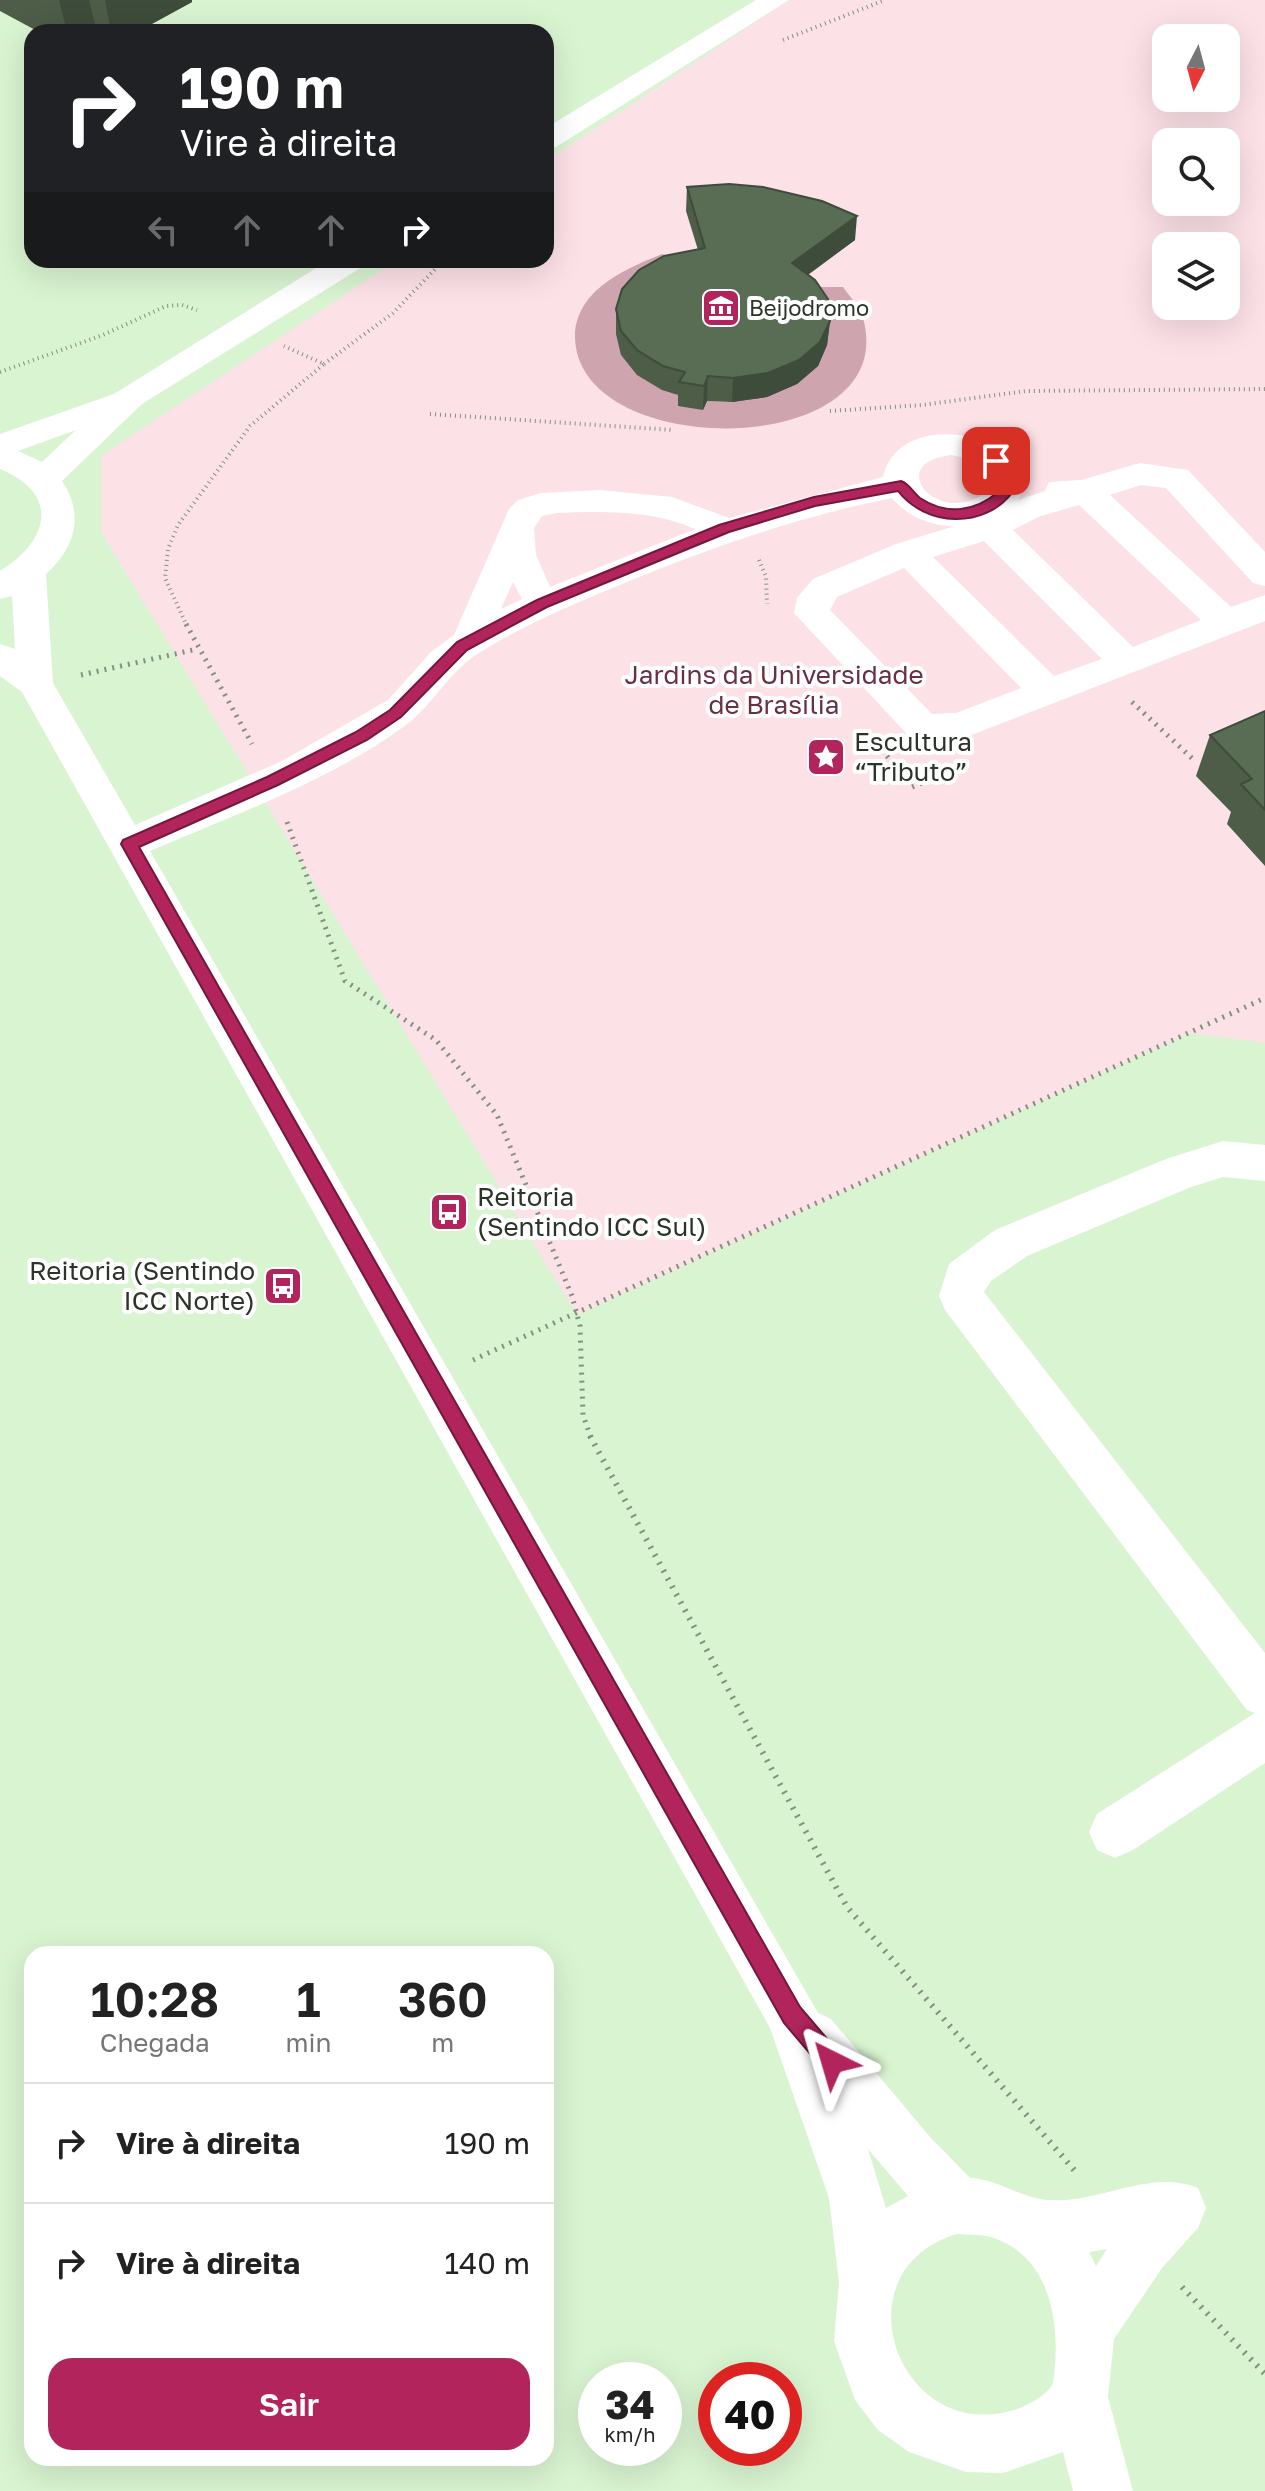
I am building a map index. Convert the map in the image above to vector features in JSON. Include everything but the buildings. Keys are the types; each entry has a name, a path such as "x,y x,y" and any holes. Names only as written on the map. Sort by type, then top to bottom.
{"street":[{"path":"554,136 775,0"},
{"path":"0,446 130,397 338,268"},
{"path":"44,479 130,397"},
{"path":"129,844 272,781 362,736 395,714 436,669 468,643 542,603 724,529 814,502 920,451 952,444 984,452 1004,471 1036,488 1086,492 1227,624"},
{"path":"912,551 922,526 902,466 920,451"},
{"path":"0,457 17,461 44,479 58,499 60,523 50,549 14,579 37,672 129,844 792,2015 857,2198 867,2282"},
{"path":"814,502 912,496 954,515 986,509 1005,493 1004,471"},
{"path":"1265,574 1176,478 1140,474 1026,509 990,527 912,551 825,588 815,598 812,613 920,725 940,729 961,725 1128,663 1265,607"},
{"path":"468,643 523,516 530,508 545,503 581,502 670,508 724,529"},
{"path":"990,527 1128,663"},
{"path":"516,535 527,580 542,603"},
{"path":"912,551 1047,692"},
{"path":"1265,1163 1223,1159 1181,1172 1011,1243 975,1267 965,1278 961,1296 1265,1693"},
{"path":"1115,1832 1265,1734"},
{"path":"792,2015 910,2157 957,2206"},
{"path":"1079,2399 1058,2432 1028,2454 1002,2463 986,2477 919,2442 901,2426 880,2397 866,2365 860,2321 867,2282 879,2254 898,2231 926,2213 957,2206 992,2209 1032,2228 1065,2266 1081,2295 1088,2327 1079,2399 1103,2491"},
{"path":"1032,2228 1077,2226 1178,2208 1142,2248 1088,2327"}],"path":[{"path":"257,753 197,649 165,578 168,549 178,525 250,426 324,364 393,313 436,268"},
{"path":"0,372 103,335 166,306 182,305 242,327 324,364"},
{"path":"830,411 922,405 1026,391 1265,389"},
{"path":"430,414 673,430"},
{"path":"37,672 197,649"},
{"path":"285,814 345,981 436,1040 497,1115 577,1315 586,1429 847,1907 1077,2173"},
{"path":"471,1361 1265,998"},
{"path":"1179,2283 1265,2374"}],"shaded area":[{"path":"0,0 1265,0 1265,2491 0,2491"},
{"path":"662,254 704,273 621,355 640,374 703,410 707,401 743,400 778,392 793,385 818,361 827,345 790,287 843,287 863,318 862,365 835,399 789,420 734,428 677,424 626,407 589,378 575,336 578,320 584,306 605,283"}],"green space":[{"name":"Jardins da Universidade de Brasília","path":"789,0 1265,0 1265,1043 1190,1033 577,1315 101,532 101,456 385,268 554,268 554,156"}],"place":[{"name":"Beijodromo","path":"721,308"},
{"name":"Escultura “Tributo”","path":"826,757"},
{"name":"Reitoria (Sentindo ICC Sul)","path":"449,1212"},
{"name":"Reitoria (Sentindo ICC Norte)","path":"283,1286"}],"route":[{"path":"832,2062 792,2015 129,844 272,781 362,736 395,714 462,646 542,603 724,529 814,502 901,485 922,506 954,515 971,514 998,502 1005,493 1007,482 1004,471 996,461"}]}
